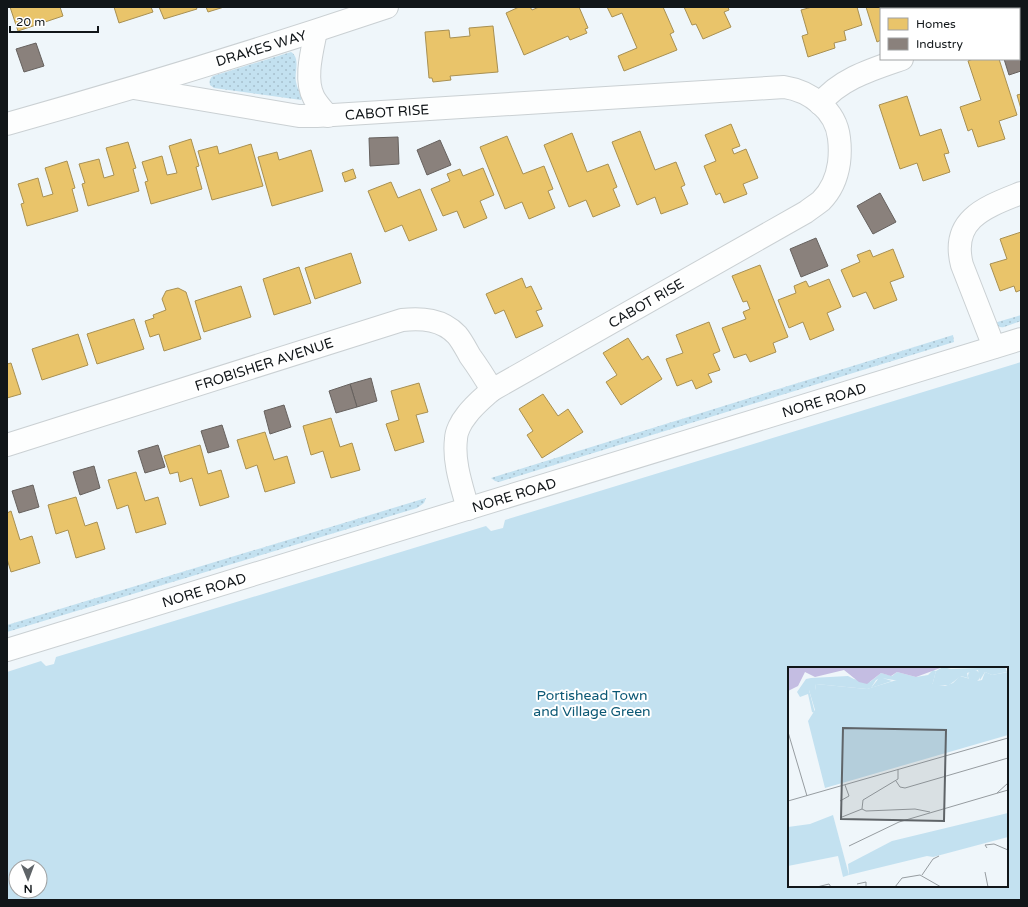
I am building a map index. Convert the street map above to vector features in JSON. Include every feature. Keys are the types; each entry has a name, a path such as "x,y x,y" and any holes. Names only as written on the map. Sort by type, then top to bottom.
{"street":[{"name":"DRAKES WAY","path":"7,124 134,88 316,31 387,7"},
{"name":"CABOT RISE","path":"316,31 310,67 310,86 314,98 328,116 784,87 805,93 820,104 831,116 838,130 840,146 838,172 830,190 820,202 806,212 492,390 466,416 459,427 456,437 457,464 468,509"},
{"path":"820,104 826,95 843,83 899,60"},
{"name":"DRAKES WAY","path":"134,88 293,116 328,116"},
{"path":"994,347 962,265 960,251 961,239 970,220 983,210 1000,201 1021,193"},
{"name":"FROBISHER AVENUE","path":"7,445 402,320 432,320 452,330 461,340 492,390"},
{"name":"NORE ROAD","path":"7,650 1021,339"}],"green space":[{"path":"291,52 296,58 296,82 302,97 301,100 214,88 210,85 210,80 213,76"},
{"path":"1021,315 1021,321 1004,327 994,323"},
{"path":"953,335 954,342 499,482 491,478"},
{"name":"Portishead Town and Village Green","path":"1021,362 1021,900 7,900 7,672 41,661 46,666 54,664 56,657 486,526 491,531 503,528 505,520"},
{"path":"426,498 424,503 417,508 7,632 7,625"}],"building: Homes":[{"path":"10,7 60,7 63,16 18,31"},
{"path":"114,7 151,7 153,12 119,23"},
{"path":"159,7 196,7 197,9 164,19"},
{"path":"206,7 224,7 208,12"},
{"path":"519,7 530,7 532,10 539,7 579,7 588,28 585,29 587,33 570,40 568,36 524,55 506,13"},
{"path":"607,7 663,7 674,32 670,34 677,50 624,71 618,56 637,48 622,13 612,17"},
{"path":"684,7 728,7 729,10 724,12 731,27 703,39 696,24 692,25"},
{"path":"812,7 857,7 862,25 844,31 846,40 834,43 835,48 808,57 802,36 808,34 801,10"},
{"path":"866,7 910,7 880,8 880,40 877,42"},
{"path":"961,7 962,8 917,8"},
{"path":"493,26 498,72 450,76 451,80 433,82 432,78 429,78 425,32 449,30 450,38 470,36 469,28"},
{"path":"999,60 1017,115 999,121 1005,139 978,147 972,129 968,131 960,107 981,100 968,61"},
{"path":"1021,94 1021,109 1017,95"},
{"path":"907,96 920,136 941,129 949,153 944,154 950,172 923,181 917,163 900,169 879,105"},
{"path":"731,124 740,146 732,149 734,154 746,149 758,178 743,184 747,194 724,203 720,193 716,195 704,166 716,161 705,135"},
{"path":"640,131 655,170 676,162 685,185 681,187 688,204 661,214 655,197 637,205 612,142"},
{"path":"572,133 587,172 608,164 617,187 613,189 620,206 593,217 586,200 569,207 544,145"},
{"path":"507,136 523,174 544,166 553,189 548,191 555,208 529,219 522,202 505,209 480,147"},
{"path":"191,139 199,166 196,167 202,189 151,204 145,182 148,181 142,162 162,156 167,175 177,173 169,146"},
{"path":"128,142 136,168 133,169 139,191 88,206 82,184 85,183 79,164 99,159 104,178 114,175 106,148"},
{"path":"251,144 263,186 212,200 198,151 217,146 219,154"},
{"path":"311,150 323,191 272,206 258,157 277,152 279,160"},
{"path":"67,161 75,188 72,189 78,211 27,226 21,204 24,203 18,184 38,178 43,197 53,194 45,168"},
{"path":"483,168 494,195 480,201 487,218 464,228 457,211 443,216 431,189 450,181 447,174 460,169 463,176"},
{"path":"353,169 356,178 345,182 342,173"},
{"path":"391,182 398,198 420,189 437,230 409,241 402,225 385,232 368,191"},
{"path":"1021,232 1021,290 1016,292 1014,286 1000,291 990,264 1007,259 1000,239"},
{"path":"893,249 904,277 890,282 897,300 874,309 866,292 853,297 841,270 860,262 857,255 870,250 873,257"},
{"path":"351,253 361,283 315,299 305,268"},
{"path":"760,265 788,337 773,343 776,352 750,362 746,354 734,358 722,328 746,319 743,312 750,309 747,301 743,302 732,276"},
{"path":"299,267 311,303 274,315 263,279"},
{"path":"522,278 526,288 531,286 542,309 536,311 543,326 516,338 504,310 495,314 486,294"},
{"path":"829,279 841,307 827,313 834,330 810,340 803,322 789,328 778,300 796,293 794,286 806,281 809,287"},
{"path":"241,286 251,317 204,332 195,301"},
{"path":"178,288 186,292 201,339 164,351 159,334 150,337 145,321 154,318 153,315 166,310 162,299 166,291"},
{"path":"134,319 144,349 97,364 87,334"},
{"path":"709,322 720,351 713,354 720,370 708,374 712,382 696,389 692,380 677,386 666,359 683,353 676,335"},
{"path":"78,334 88,365 42,380 32,349"},
{"path":"628,338 642,360 648,356 662,379 621,405 606,382 617,375 603,353"},
{"path":"11,363 21,394 7,398 7,364"},
{"path":"419,383 428,412 416,415 424,442 395,451 386,424 399,420 391,391"},
{"path":"543,394 558,416 568,409 583,432 542,458 527,435 533,431 519,409"},
{"path":"331,418 340,447 352,443 360,470 331,478 323,451 311,455 303,426"},
{"path":"265,432 274,460 287,456 295,483 265,492 257,465 246,469 237,440"},
{"path":"200,445 208,474 221,470 229,497 200,506 192,478 180,482 178,472 170,474 164,456"},
{"path":"136,472 145,501 158,497 166,524 136,533 128,505 117,509 108,480"},
{"path":"76,497 85,526 97,522 105,549 76,558 68,530 56,534 48,505"},
{"path":"11,511 20,540 32,536 40,563 11,572 7,559 7,513"}],"building: Industry":[{"path":"1020,42 1021,71 1009,75 1004,60 1020,60"},
{"path":"36,43 44,66 24,72 16,49"},
{"path":"398,137 399,164 370,166 369,138"},
{"path":"440,140 451,165 427,175 417,150"},
{"path":"880,193 896,222 873,234 857,206"},
{"path":"816,238 828,266 801,277 790,249"},
{"path":"371,378 377,401 357,407 350,384"},
{"path":"350,384 357,407 336,413 329,391"},
{"path":"284,405 291,427 270,434 264,411"},
{"path":"222,425 229,447 208,453 201,431"},
{"path":"158,445 165,467 145,473 138,451"},
{"path":"94,466 100,488 80,495 73,472"},
{"path":"33,485 39,507 19,513 12,491"}]}
